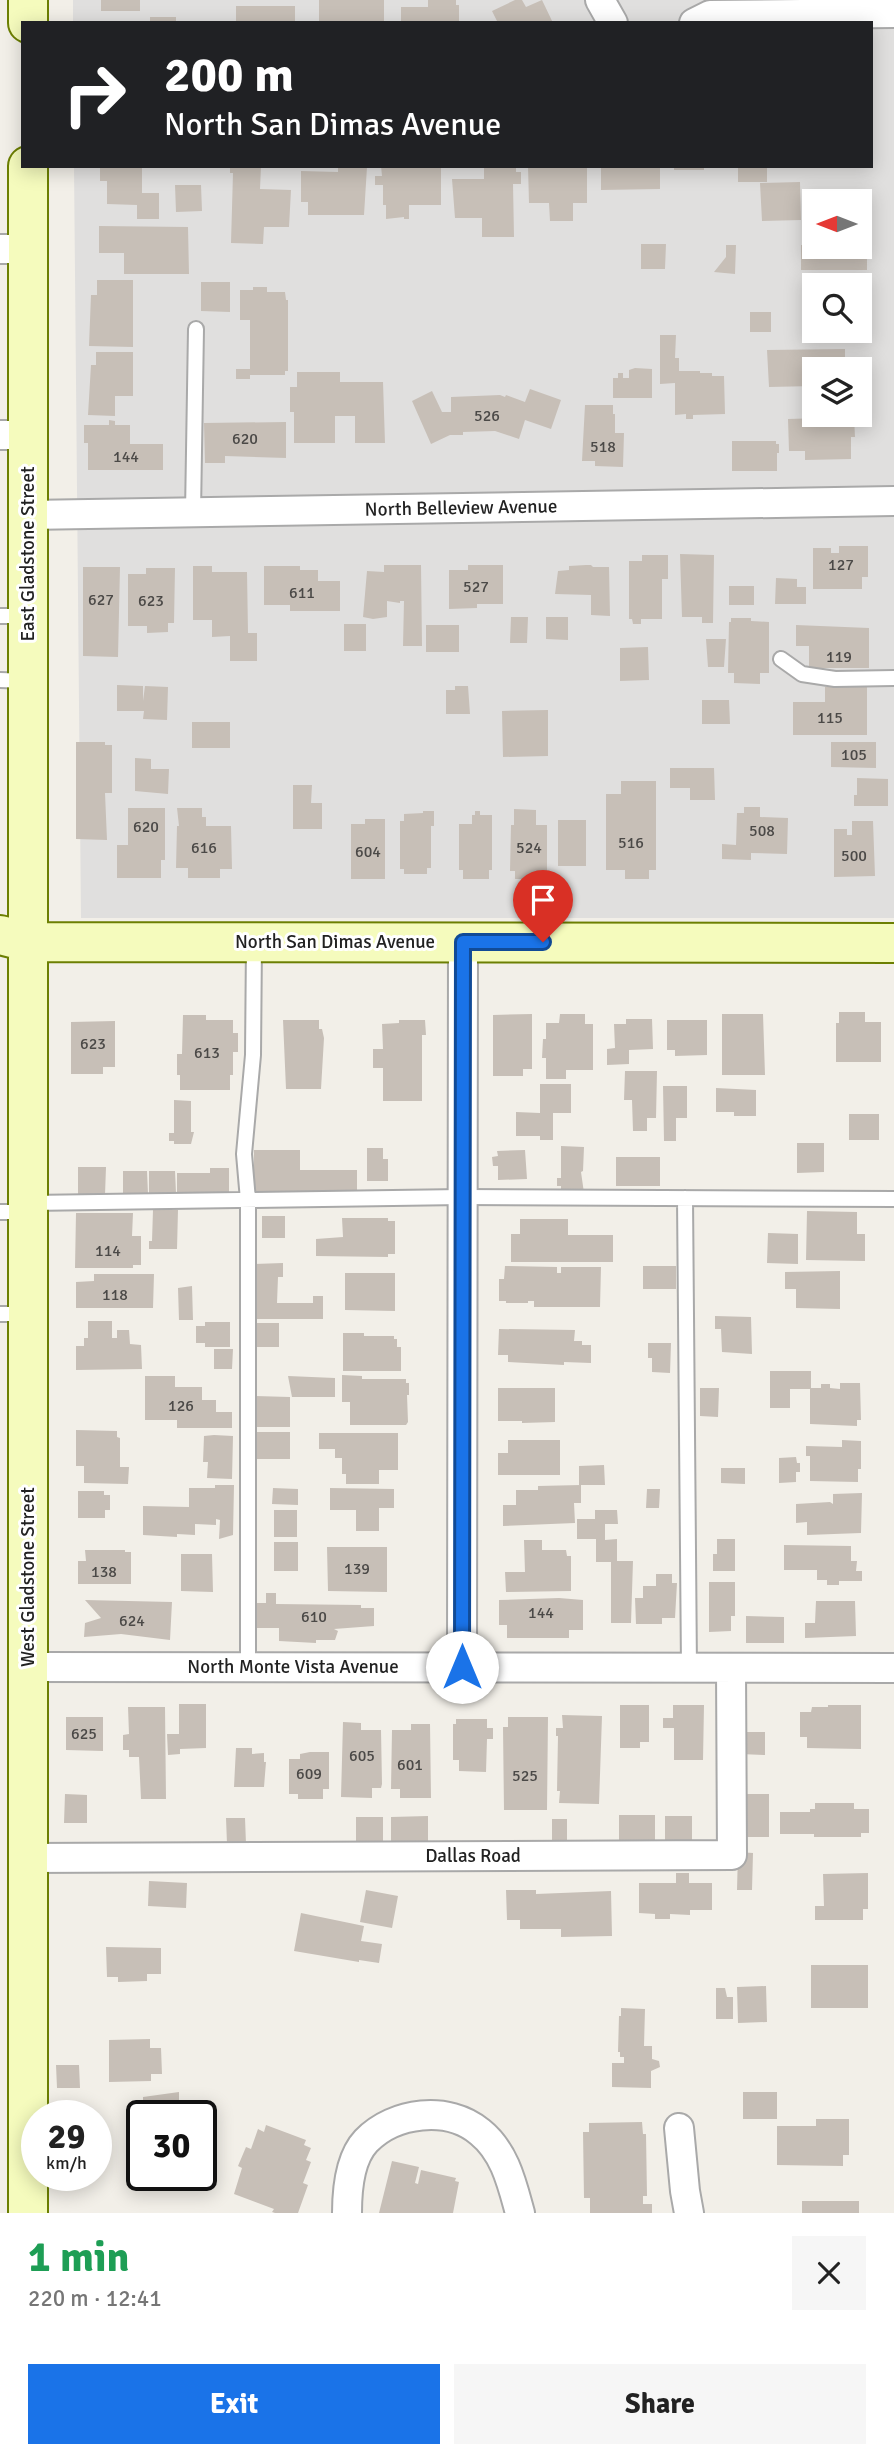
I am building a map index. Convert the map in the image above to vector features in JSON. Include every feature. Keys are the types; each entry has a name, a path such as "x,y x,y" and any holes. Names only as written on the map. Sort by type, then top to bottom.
{"main road":[{"path":"28,0 28,21"},
{"name":"East Gladstone Street","path":"9,944 14,616 28,514 14,435 14,249 28,168"},
{"name":"North San Dimas Avenue","path":"9,944 894,943"},
{"name":"West Gladstone Street","path":"9,944 19,1209 14,1314 28,1667 27,2213"}],"street":[{"path":"600,0 612,21"},
{"path":"698,21 710,15 894,13"},
{"name":"North Belleview Avenue","path":"28,514 894,501"},
{"path":"462,1667 463,942"},
{"name":"North Monte Vista Avenue","path":"28,1667 894,1668"},
{"name":"Dallas Road","path":"28,1858 732,1855 731,1669"},
{"path":"347,2213 353,2166 365,2142 393,2122 423,2115 444,2116 480,2131 496,2149 507,2168 520,2213"},
{"path":"679,2128 685,2191 690,2213"}],"lane":[{"path":"193,512 196,329"},
{"path":"781,659 802,674 835,679 894,678"},
{"path":"248,1667 248,1200 244,1154 253,1055 254,942"},
{"path":"19,1209 248,1200 462,1197 894,1199"},
{"path":"685,1198 689,1669"}],"shaded area":[{"path":"73,0 894,0 894,918 81,918 74,168 873,168 873,21 73,21"}],"building":[{"path":"101,0 140,0 140,11 101,11"},
{"path":"319,0 384,0 384,21 319,21"},
{"path":"428,0 456,0 456,5 459,5 459,21 401,21 401,7 428,7"},
{"path":"515,0 522,0 526,7 542,0 552,21 497,21 492,11"},
{"path":"236,6 295,6 295,21 236,21"},
{"path":"150,17 176,17 176,21 150,21"},
{"path":"100,168 142,168 142,193 159,193 159,219 137,219 137,205 107,204 107,181 100,181"},
{"path":"230,168 261,168 260,189 291,190 289,227 264,227 263,244 231,243 233,173 230,173"},
{"path":"338,168 367,168 364,215 308,215 308,202 301,202 301,171 338,172"},
{"path":"381,168 441,168 441,205 409,205 409,219 386,219 383,185 375,185 375,176 382,176"},
{"path":"484,168 516,168 516,172 521,172 521,184 513,184 514,237 482,237 482,218 455,218 452,179 484,179"},
{"path":"528,168 587,168 587,203 573,203 573,221 550,221 549,203 529,203"},
{"path":"601,168 660,168 660,189 601,190"},
{"path":"674,168 704,168 704,170"},
{"path":"738,168 767,168 767,182 738,182"},
{"path":"800,182 801,220 762,221 760,183"},
{"path":"175,185 201,185 202,211 176,212"},
{"path":"99,226 188,227 189,274 124,274 124,253 99,253"},
{"path":"641,244 666,244 665,269 641,269"},
{"path":"726,245 736,245 735,274 714,272 726,257"},
{"path":"801,245 802,259 867,259 867,270 801,270"},
{"path":"97,280 133,280 133,347 89,346 91,295 97,295"},
{"path":"201,282 230,282 230,312 201,311"},
{"path":"253,287 267,287 267,292 285,292 288,300 288,371 285,371 285,375 250,375 250,379 236,379 236,369 250,369 250,320 240,320 240,290 253,290"},
{"path":"750,312 771,312 771,332 750,332"},
{"path":"660,335 676,335 675,358 679,358 679,371 700,371 712,373 712,376 724,376 725,414 693,415 693,419 686,419 686,414 675,415 675,383 660,384"},
{"path":"845,349 845,357 802,357 802,386 769,387 767,350"},
{"path":"96,352 133,352 133,396 115,396 115,416 88,415 91,365 96,365"},
{"path":"652,369 652,398 613,398 613,378 618,378 618,373 623,373 623,378 629,378 629,370"},
{"path":"297,372 340,372 340,382 383,382 385,443 355,443 355,416 335,416 335,443 294,443 294,412 290,412 290,387 297,387"},
{"path":"530,389 561,400 551,429 525,420 519,439 495,431 463,432 463,435 450,435 431,444 412,401 432,391 442,412 451,412 451,397 506,395 525,402"},
{"path":"585,405 613,405 615,433 624,433 623,467 595,466 595,461 582,461"},
{"path":"788,419 802,419 802,427 854,427 855,437 851,437 851,459 805,460 805,451 789,451"},
{"path":"109,420 115,421 115,425 130,425 130,444 163,444 163,470 88,470 88,443 84,443 84,425 109,425"},
{"path":"286,422 286,458 225,456 225,463 205,463 204,423"},
{"path":"732,441 776,441 776,444 779,444 777,471 732,471"},
{"path":"839,546 868,546 868,577 862,577 862,589 813,589 813,548 831,548 831,553 839,553"},
{"path":"680,554 714,555 713,623 702,623 702,617 682,617"},
{"path":"642,555 668,555 668,579 662,579 662,619 641,619 641,624 633,624 632,619 629,619 629,561 642,561"},
{"path":"384,565 421,565 422,646 403,646 404,601 387,601 387,617 363,617 367,571 384,572"},
{"path":"468,565 503,565 503,604 477,604 477,608 449,609 449,570 468,570"},
{"path":"193,566 212,566 212,572 247,572 248,633 257,633 257,661 230,661 230,636 212,637 212,620 193,620"},
{"path":"264,566 300,566 300,570 318,570 318,581 340,581 340,611 290,611 290,605 264,605"},
{"path":"569,566 609,567 610,616 591,615 591,595 555,594 558,571 569,570"},
{"path":"83,567 120,567 118,657 83,656"},
{"path":"146,568 175,568 174,623 168,623 168,632 147,633 147,626 128,626 128,574 146,574"},
{"path":"776,578 797,579 797,587 806,587 806,604 775,604"},
{"path":"729,586 754,586 754,605 729,605"},
{"path":"511,617 528,617 527,643 510,643"},
{"path":"546,617 568,617 568,640 546,639"},
{"path":"731,618 769,622 769,673 760,673 760,684 734,683 734,673 728,673"},
{"path":"344,624 366,624 366,651 344,651"},
{"path":"426,625 459,625 459,652 426,652"},
{"path":"796,625 869,628 869,668 809,668 809,646 796,646"},
{"path":"706,639 726,639 724,667 708,667"},
{"path":"648,647 649,680 620,681 620,648"},
{"path":"117,685 143,686 143,701 145,686 168,687 167,720 143,719 144,711 117,711"},
{"path":"455,686 468,686 470,714 446,714 446,690 455,690"},
{"path":"825,687 867,687 867,735 793,735 793,702 825,702"},
{"path":"702,700 729,700 730,724 702,724"},
{"path":"548,710 548,756 503,757 502,711"},
{"path":"192,722 230,722 230,748 192,748"},
{"path":"76,742 105,742 105,745 112,745 112,793 105,793 107,840 76,839"},
{"path":"831,742 876,742 876,768 831,767"},
{"path":"135,758 151,759 151,769 169,769 168,794 135,791"},
{"path":"670,768 714,768 715,800 690,800 690,788 670,788"},
{"path":"857,778 888,779 888,806 854,806"},
{"path":"621,781 656,781 656,870 649,870 649,879 625,879 625,870 606,870 606,794 621,794"},
{"path":"293,785 312,785 311,803 322,803 322,829 293,829"},
{"path":"744,807 760,807 760,817 788,818 787,854 751,853 751,860 722,859 722,844 736,845 737,813 744,813"},
{"path":"128,808 165,808 165,860 161,860 161,878 117,878 117,845 128,845"},
{"path":"177,808 202,808 206,826 231,826 232,869 220,869 220,878 188,878 188,868 176,868 179,826"},
{"path":"514,809 536,810 536,825 547,825 547,871 542,871 542,879 515,879 515,871 510,871"},
{"path":"434,811 434,826 431,826 431,868 427,868 427,874 404,874 404,869 400,869 400,821 404,821 404,814"},
{"path":"475,811 480,811 480,815 492,815 492,870 489,870 489,879 463,879 463,870 459,870 459,824 472,824"},
{"path":"365,819 385,819 385,879 351,879 351,824 365,824"},
{"path":"558,820 586,820 586,866 558,866"},
{"path":"852,821 873,821 875,876 834,877 834,829 847,829 847,835 852,835"},
{"path":"839,1012 865,1012 865,1022 881,1022 881,1062 836,1062 836,1023 839,1023"},
{"path":"532,1014 532,1069 523,1069 523,1076 493,1076 493,1015"},
{"path":"560,1014 585,1014 585,1024 593,1024 593,1070 566,1070 566,1079 546,1079 546,1058 542,1058 546,1023 559,1023"},
{"path":"722,1014 763,1014 765,1075 722,1075"},
{"path":"183,1015 206,1015 206,1020 233,1020 233,1033 238,1033 238,1052 233,1052 230,1090 180,1090 177,1054 182,1054"},
{"path":"626,1019 652,1019 653,1049 629,1050 629,1064 607,1065 607,1049 615,1048 614,1024 626,1024"},
{"path":"283,1020 319,1020 319,1029 322,1029 324,1038 321,1089 286,1089"},
{"path":"399,1020 425,1020 426,1035 422,1035 422,1101 383,1101 383,1068 373,1068 373,1049 383,1049 382,1024 399,1023"},
{"path":"667,1020 707,1020 707,1055 675,1056 675,1050 667,1050"},
{"path":"115,1021 115,1067 103,1067 103,1074 71,1074 71,1022"},
{"path":"625,1071 657,1071 656,1118 647,1118 647,1131 633,1131 632,1100 624,1100"},
{"path":"540,1084 571,1084 571,1113 553,1113 553,1140 540,1140 540,1136 516,1136 516,1112 540,1113"},
{"path":"663,1086 687,1086 687,1118 676,1118 676,1141 664,1141"},
{"path":"716,1088 756,1090 756,1116 734,1116 734,1112 716,1112"},
{"path":"174,1100 191,1101 191,1132 194,1132 191,1144 174,1144 174,1141 169,1141 169,1133 174,1133"},
{"path":"849,1114 879,1114 879,1140 849,1140"},
{"path":"797,1143 824,1143 824,1172 797,1173"},
{"path":"561,1146 584,1147 581,1172 584,1193 561,1193 561,1186 557,1186 557,1178 561,1178"},
{"path":"367,1148 383,1148 383,1159 388,1159 388,1181 367,1181"},
{"path":"254,1150 300,1150 300,1170 357,1170 357,1193 254,1193"},
{"path":"525,1150 527,1179 498,1180 498,1166 493,1166 492,1157 498,1156 497,1151"},
{"path":"616,1157 660,1157 660,1186 616,1186"},
{"path":"78,1167 106,1167 105,1195 78,1195"},
{"path":"210,1168 229,1168 229,1194 177,1193 177,1173 210,1173"},
{"path":"123,1171 147,1171 148,1194 123,1194"},
{"path":"149,1171 175,1171 176,1193 149,1193"},
{"path":"153,1210 178,1210 177,1249 149,1249 149,1241 152,1241"},
{"path":"807,1211 857,1212 857,1234 865,1234 865,1261 806,1260"},
{"path":"76,1213 133,1213 132,1236 141,1236 141,1265 133,1265 133,1268 75,1268"},
{"path":"262,1216 285,1216 285,1238 262,1238"},
{"path":"342,1218 388,1218 388,1221 395,1221 395,1254 388,1254 388,1257 316,1256 316,1239 343,1237"},
{"path":"520,1219 568,1219 568,1235 613,1235 613,1262 511,1262 511,1234 520,1234"},
{"path":"768,1233 798,1234 798,1264 767,1263"},
{"path":"283,1263 283,1277 278,1277 277,1303 313,1303 313,1296 323,1296 323,1319 255,1319 255,1309 251,1309 251,1301 255,1301 254,1264"},
{"path":"505,1266 557,1267 557,1273 561,1273 561,1267 601,1267 600,1307 534,1307 534,1301 499,1301 499,1279 504,1279"},
{"path":"643,1266 676,1266 676,1289 643,1289"},
{"path":"840,1271 840,1309 796,1308 796,1289 785,1289 785,1272"},
{"path":"345,1273 395,1273 395,1311 345,1310"},
{"path":"94,1274 154,1274 153,1308 76,1308 76,1282 94,1281"},
{"path":"192,1286 193,1320 179,1320 178,1288"},
{"path":"715,1316 751,1317 752,1354 722,1352 721,1329 715,1329"},
{"path":"88,1321 112,1321 112,1338 117,1338 117,1330 129,1330 130,1344 141,1345 142,1369 76,1370 76,1346 84,1346 84,1338 88,1338"},
{"path":"205,1322 230,1322 230,1347 205,1347 205,1343 196,1343 196,1326 205,1326"},
{"path":"255,1323 279,1323 279,1347 254,1347"},
{"path":"499,1329 575,1330 574,1341 591,1345 591,1363 564,1362 564,1365 508,1362 508,1355 498,1355"},
{"path":"343,1333 394,1336 394,1339 397,1339 397,1347 401,1347 401,1371 343,1371"},
{"path":"648,1343 671,1343 670,1373 652,1372"},
{"path":"214,1349 233,1349 232,1369 214,1369"},
{"path":"770,1371 811,1371 811,1388 830,1384 830,1388 840,1389 840,1383 860,1383 861,1420 857,1420 857,1426 810,1424 810,1389 790,1389 790,1408 770,1408"},
{"path":"342,1375 362,1376 362,1379 406,1379 406,1383 409,1383 409,1395 406,1425 350,1425 350,1402 342,1402"},
{"path":"145,1376 175,1376 175,1387 202,1387 202,1400 216,1400 216,1412 232,1412 232,1428 177,1428 177,1420 145,1420"},
{"path":"288,1376 335,1378 335,1397 292,1397"},
{"path":"498,1388 555,1388 555,1422 498,1421"},
{"path":"700,1388 719,1388 718,1417 700,1416"},
{"path":"255,1396 290,1397 290,1427 255,1427"},
{"path":"76,1430 117,1431 117,1437 120,1438 120,1467 129,1467 128,1484 84,1483 84,1466 76,1466"},
{"path":"257,1432 290,1432 290,1459 257,1459"},
{"path":"319,1433 398,1433 398,1470 379,1470 379,1484 346,1484 346,1474 342,1474 342,1458 335,1458 335,1449 319,1449"},
{"path":"204,1436 233,1436 232,1479 207,1478 208,1462 203,1462"},
{"path":"508,1440 560,1440 560,1475 498,1475 498,1453 508,1453"},
{"path":"842,1440 861,1441 858,1482 810,1481 810,1456 806,1456 806,1446 842,1447"},
{"path":"796,1457 797,1463 800,1463 800,1472 796,1472 796,1482 779,1483 779,1458"},
{"path":"604,1465 605,1485 579,1485 579,1466"},
{"path":"721,1468 745,1468 745,1484 721,1483"},
{"path":"215,1485 234,1485 233,1535 219,1539 220,1520 216,1519 216,1525 195,1524 195,1535 143,1535 143,1506 189,1507 189,1488 215,1488"},
{"path":"581,1485 581,1503 574,1503 575,1523 503,1526 503,1505 516,1505 516,1490 538,1490 538,1486"},
{"path":"273,1488 298,1489 298,1505 272,1504"},
{"path":"330,1488 394,1489 394,1508 379,1508 379,1531 356,1531 356,1510 330,1510"},
{"path":"647,1489 660,1489 659,1508 646,1508"},
{"path":"78,1491 104,1491 104,1495 110,1495 110,1510 105,1510 105,1518 78,1518"},
{"path":"862,1493 861,1533 807,1535 807,1522 796,1523 796,1504 833,1504 833,1494"},
{"path":"274,1510 297,1510 297,1537 274,1537"},
{"path":"595,1510 617,1510 618,1524 605,1524 605,1540 617,1539 617,1561 633,1561 631,1623 611,1623 611,1562 596,1562 596,1539 577,1539 577,1519 595,1519"},
{"path":"717,1539 735,1539 735,1571 713,1571 713,1554 717,1554"},
{"path":"524,1540 542,1540 542,1550 566,1550 567,1556 571,1556 571,1591 506,1592 505,1572 525,1572"},
{"path":"274,1542 298,1542 298,1571 274,1571"},
{"path":"784,1545 851,1546 851,1561 857,1561 856,1571 862,1571 862,1581 839,1581 839,1585 827,1585 827,1580 817,1580 817,1570 784,1570"},
{"path":"327,1547 387,1547 387,1592 328,1591"},
{"path":"85,1550 131,1552 131,1584 78,1584 78,1561 86,1561"},
{"path":"181,1554 212,1554 213,1592 181,1591"},
{"path":"656,1574 672,1574 672,1583 677,1583 675,1618 662,1618 662,1624 636,1624 635,1598 643,1598 643,1586 656,1586"},
{"path":"709,1582 735,1582 735,1616 731,1616 731,1631 709,1632"},
{"path":"266,1593 276,1593 276,1604 361,1605 361,1608 374,1608 374,1626 334,1629 338,1631 335,1640 316,1640 316,1643 279,1641 279,1628 255,1628 255,1603 266,1603"},
{"path":"85,1600 172,1602 170,1640 121,1634 84,1637 85,1623 101,1618"},
{"path":"499,1600 583,1600 583,1630 569,1630 569,1638 507,1638 507,1625 499,1625"},
{"path":"816,1601 855,1601 856,1636 805,1638 805,1623 815,1623"},
{"path":"746,1616 784,1617 784,1643 746,1643"},
{"path":"179,1704 206,1704 206,1748 180,1749 180,1754 168,1755 167,1734 179,1734"},
{"path":"620,1705 649,1705 649,1742 640,1742 640,1748 620,1748"},
{"path":"673,1705 704,1705 703,1760 674,1760 674,1728 663,1728 663,1718 673,1718"},
{"path":"861,1705 861,1749 807,1748 807,1737 800,1737 800,1712 811,1712 812,1707"},
{"path":"128,1707 165,1707 166,1799 141,1799 139,1757 129,1757 129,1750 123,1750 123,1735 129,1734"},
{"path":"562,1715 602,1716 599,1804 559,1803 556,1728 563,1728"},
{"path":"66,1717 103,1717 103,1751 66,1750"},
{"path":"508,1717 548,1717 547,1810 504,1810 503,1727 508,1727"},
{"path":"456,1719 487,1719 487,1728 493,1728 493,1739 487,1739 486,1772 459,1771 459,1760 453,1760 453,1724 456,1724"},
{"path":"343,1722 361,1723 361,1730 381,1730 382,1784 381,1788 372,1788 372,1798 341,1797"},
{"path":"411,1724 430,1724 431,1798 400,1798 400,1789 391,1789 392,1730 411,1730"},
{"path":"740,1732 765,1732 765,1755 740,1754"},
{"path":"236,1748 252,1748 252,1754 264,1753 264,1787 234,1787"},
{"path":"329,1752 329,1789 323,1789 323,1799 298,1799 298,1794 289,1794 289,1759 300,1759 300,1754"},
{"path":"65,1794 87,1795 87,1823 64,1823"},
{"path":"739,1794 769,1794 769,1837 739,1837"},
{"path":"815,1803 854,1803 854,1809 869,1809 869,1833 861,1833 861,1837 780,1834 780,1812 810,1812 810,1809 815,1809"},
{"path":"619,1815 655,1815 655,1843 619,1843"},
{"path":"428,1816 428,1843 391,1842 391,1817"},
{"path":"665,1816 692,1816 692,1844 665,1843"},
{"path":"356,1817 383,1817 383,1843 356,1842"},
{"path":"226,1818 245,1818 246,1844 227,1844"},
{"path":"552,1819 567,1819 567,1846 552,1846"},
{"path":"738,1852 753,1853 752,1890 737,1890"},
{"path":"676,1873 689,1873 689,1883 712,1883 712,1910 690,1910 690,1915 670,1914 670,1919 655,1919 655,1914 639,1913 639,1883 676,1883"},
{"path":"868,1873 868,1909 863,1909 863,1920 815,1920 815,1906 824,1906 823,1874"},
{"path":"149,1881 187,1883 186,1908 148,1906"},
{"path":"366,1890 398,1896 392,1928 360,1922"},
{"path":"506,1890 536,1890 536,1894 611,1891 612,1936 561,1937 561,1929 520,1929 520,1920 507,1920"},
{"path":"301,1913 364,1926 361,1941 382,1944 379,1963 294,1951"},
{"path":"106,1947 161,1948 161,1974 147,1974 147,1981 118,1982 118,1977 107,1977"},
{"path":"811,1965 868,1965 868,2008 811,2008"},
{"path":"766,1986 767,2022 738,2023 737,1987"},
{"path":"716,1988 725,1988 727,1997 733,1997 733,2019 716,2019"},
{"path":"621,2008 645,2009 644,2046 652,2046 652,2059 659,2061 660,2067 651,2071 651,2088 612,2087 612,2063 624,2063 624,2057 620,2057 618,2052"},
{"path":"150,2039 150,2048 161,2048 162,2074 151,2074 151,2081 109,2082 109,2040"},
{"path":"56,2065 79,2065 80,2088 57,2088"},
{"path":"179,2092 179,2100 143,2100 143,2097"},
{"path":"743,2092 777,2092 777,2119 743,2119"},
{"path":"816,2119 849,2119 849,2155 843,2155 843,2166 777,2165 777,2126 816,2126"},
{"path":"642,2122 643,2134 646,2134 647,2196 643,2196 643,2204 652,2204 652,2213 590,2213 590,2198 584,2198 583,2132 589,2132 589,2123"},
{"path":"266,2125 306,2140 304,2145 311,2148 306,2160 311,2162 303,2183 308,2185 298,2213 275,2213 272,2212 274,2209 234,2194 242,2168 238,2166 246,2147 251,2149 258,2129 264,2132"},
{"path":"392,2161 419,2167 415,2183 418,2184 421,2170 456,2178 455,2181 459,2182 453,2213 379,2213"},
{"path":"802,2201 859,2201 859,2213 802,2213"}],"route":[{"path":"462,1667 463,942 543,942"}]}
